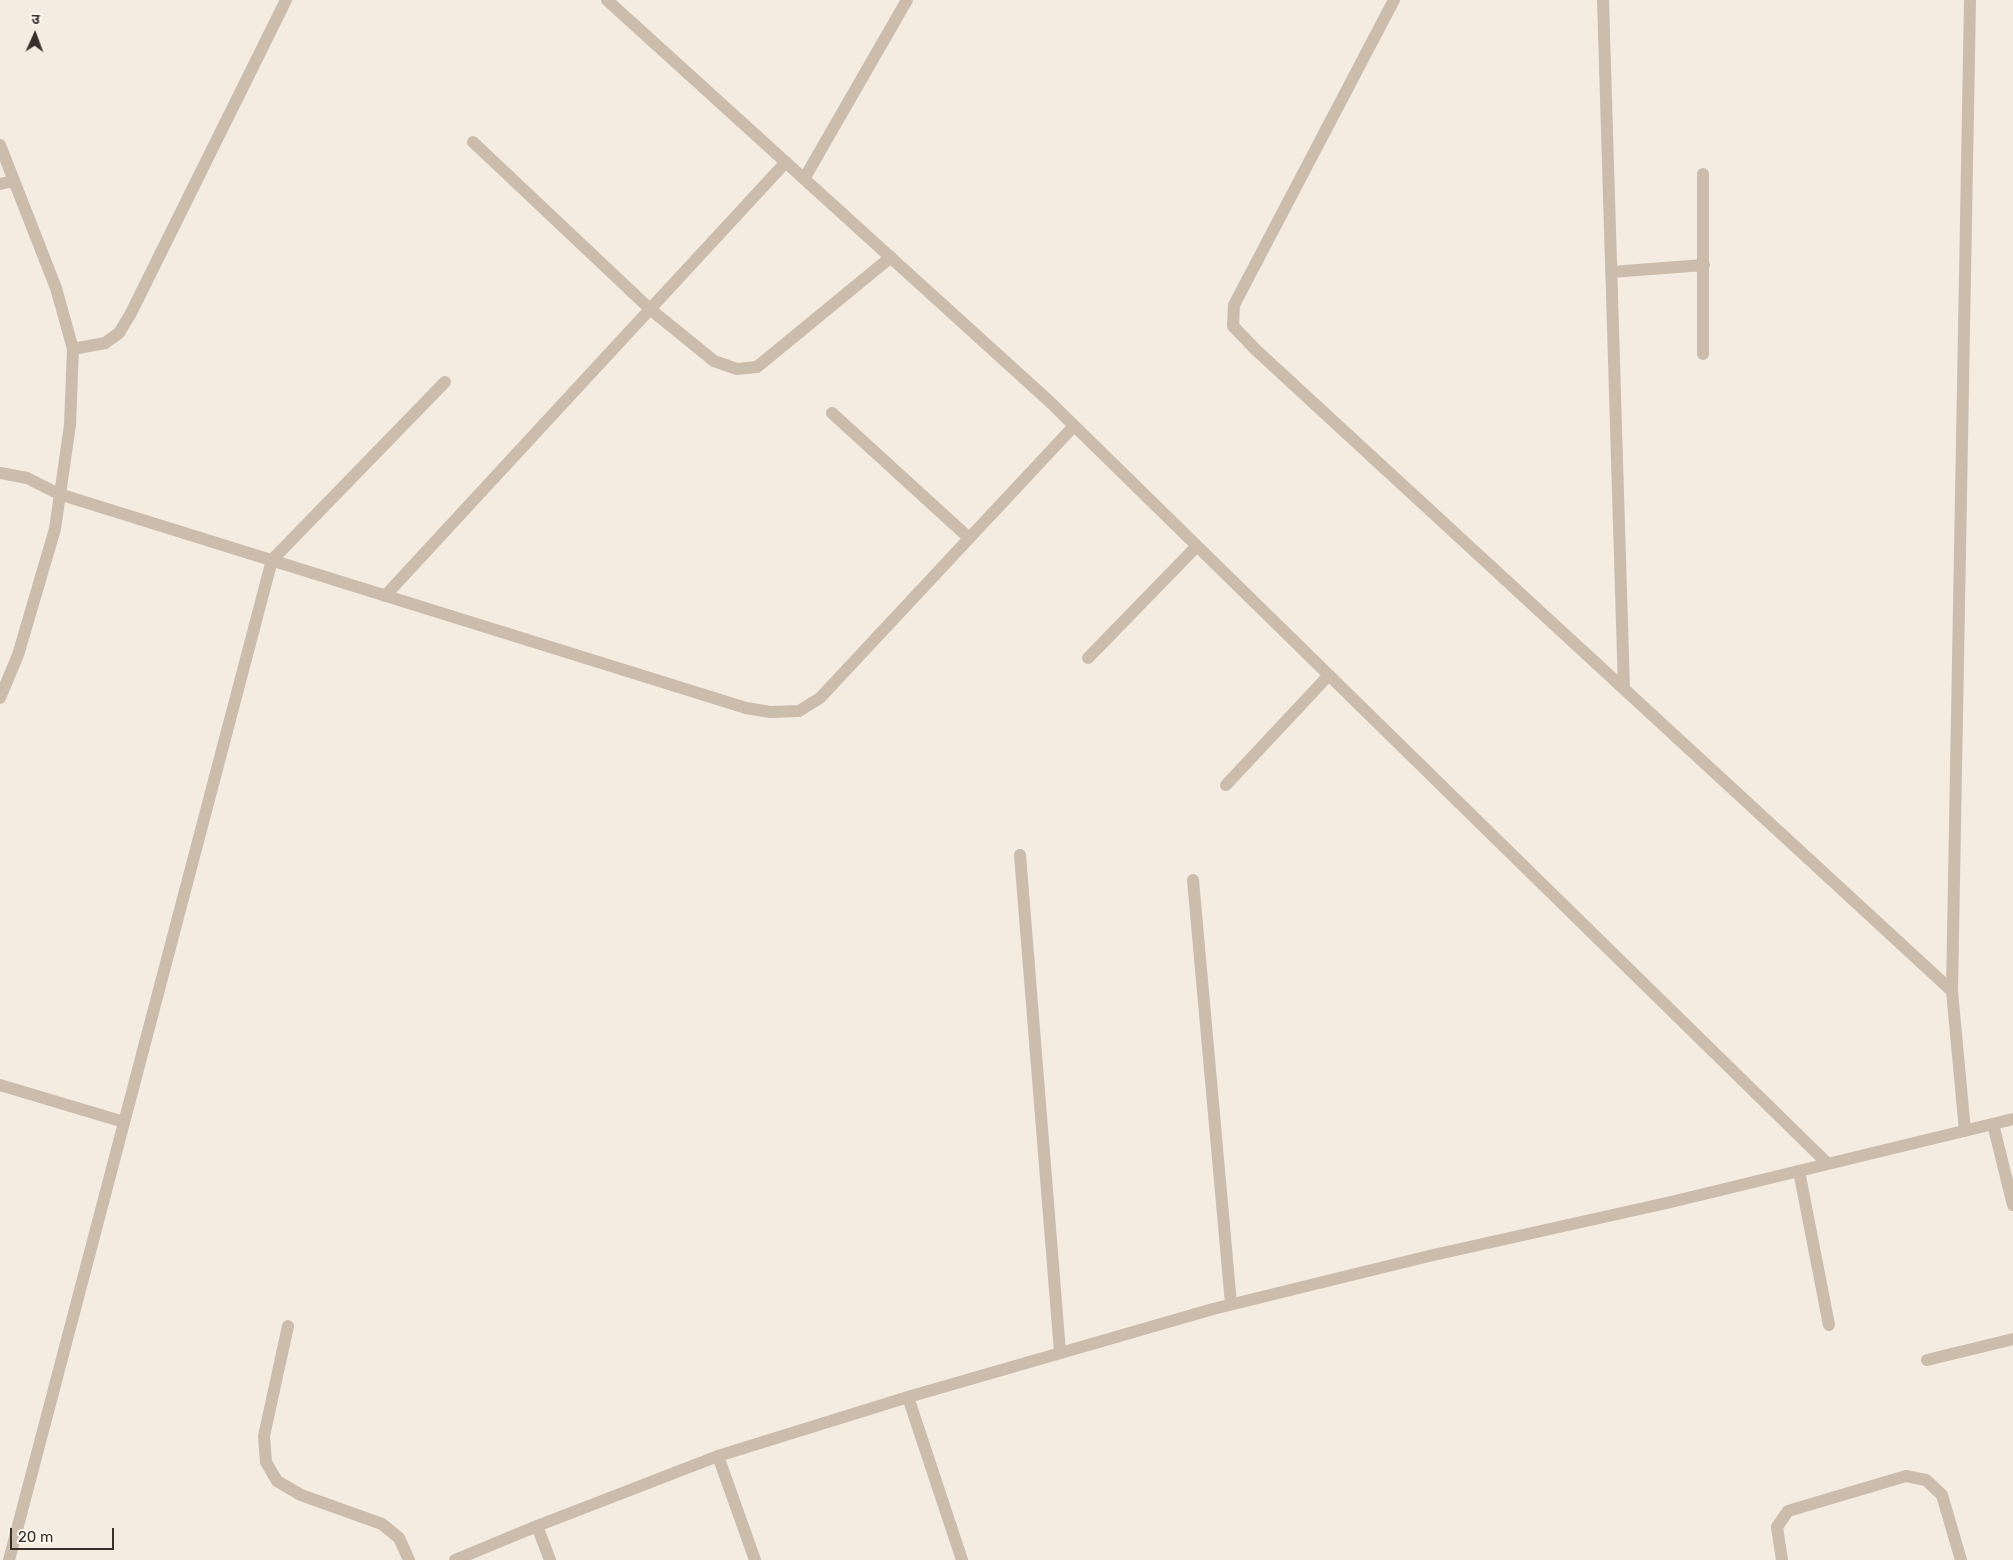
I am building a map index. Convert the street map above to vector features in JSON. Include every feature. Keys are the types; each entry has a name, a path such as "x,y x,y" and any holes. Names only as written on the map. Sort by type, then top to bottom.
{"street":[{"path":"73,349 105,343 119,333 286,0"},
{"path":"607,0 1074,426 1828,1164"},
{"path":"804,179 907,0"},
{"path":"1394,0 1234,305 1234,326 1256,350 1952,991"},
{"path":"1603,0 1624,688"},
{"path":"1965,1131 1952,991 1970,0"},
{"path":"473,142 650,309 714,361 737,369 757,367 891,258"},
{"path":"0,145 56,288 73,349 70,425 54,529 18,656 0,698"},
{"path":"385,596 786,162"},
{"path":"1703,174 1703,354"},
{"path":"0,184 14,181"},
{"path":"1611,272 1704,265"},
{"path":"8,1560 272,560 445,382"},
{"path":"832,413 970,538"},
{"path":"0,473 27,478 60,494 746,708 770,712 799,711 820,698 1074,426"},
{"path":"1088,658 1197,546"},
{"path":"1226,785 1329,675"},
{"path":"1020,855 1060,1352"},
{"path":"1193,880 1231,1304"},
{"path":"0,1085 124,1122"},
{"path":"455,1560 718,1456 1060,1352 1231,1304 2013,1119"},
{"path":"1993,1124 2013,1205"},
{"path":"1799,1171 1830,1325"},
{"path":"288,1326 264,1436 266,1462 277,1481 301,1495 382,1524 399,1538 408,1560"},
{"path":"1927,1360 2013,1339"},
{"path":"908,1397 962,1560"},
{"path":"718,1456 755,1560"},
{"path":"1782,1560 1777,1527 1788,1511 1906,1476 1926,1480 1942,1495 1961,1560"},
{"path":"537,1526 550,1560"}]}
